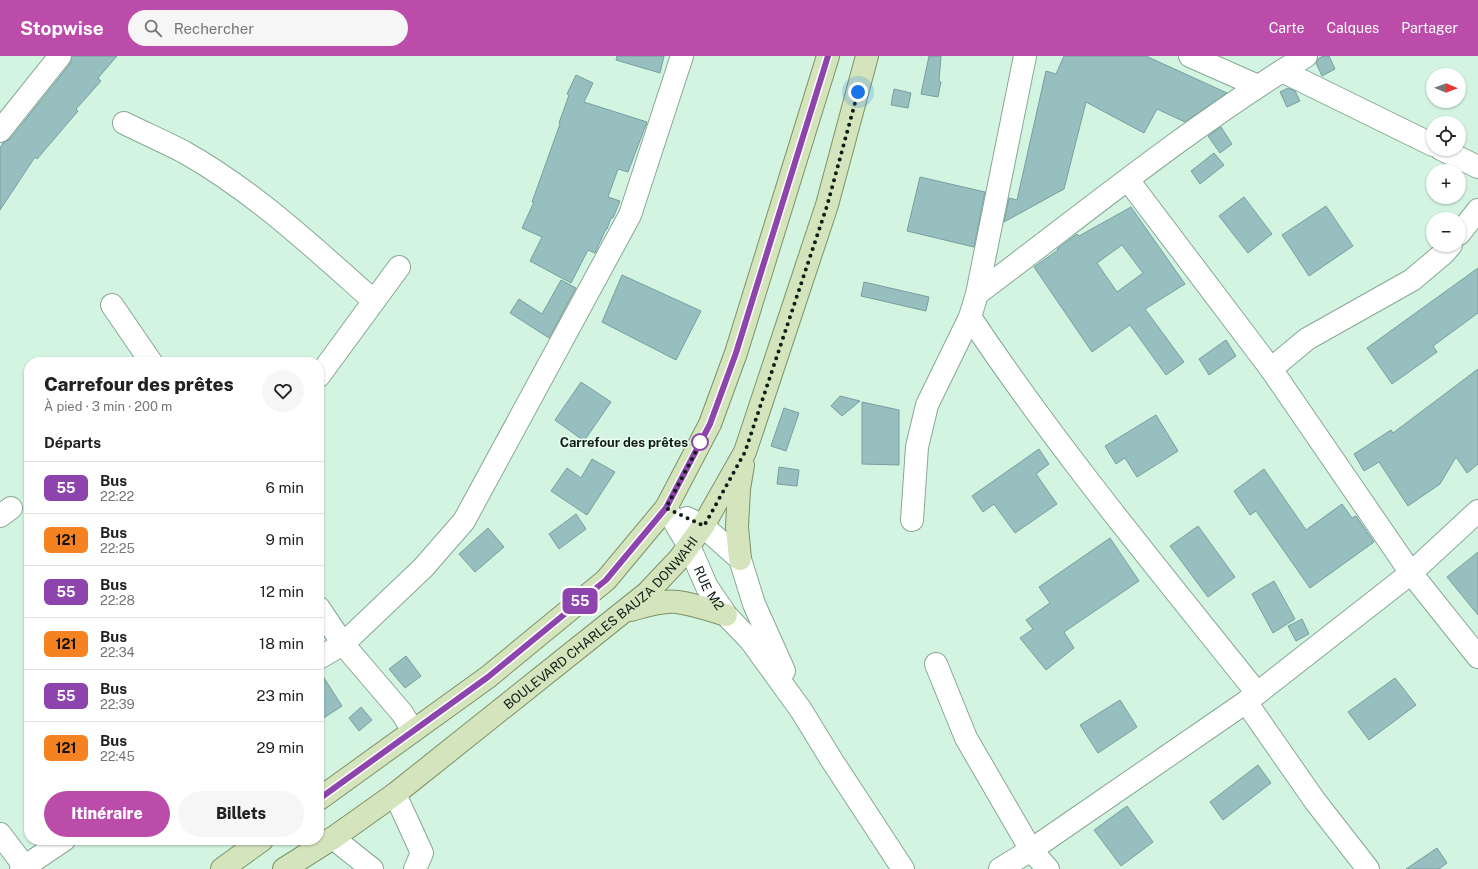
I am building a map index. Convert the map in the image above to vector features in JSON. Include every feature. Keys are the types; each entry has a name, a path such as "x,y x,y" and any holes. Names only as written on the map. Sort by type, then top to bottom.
{"main road":[{"name":"BOULEVARD CHARLES BAUZA DONWAHI","path":"324,795 488,677 606,580 666,508 710,424 736,353 828,56"},
{"name":"BOULEVARD CHARLES BAUZA DONWAHI","path":"324,843 395,794 647,593 680,558 704,526 745,452 827,206 867,56"},
{"path":"740,559 737,527 739,489 745,452"},
{"path":"622,613 648,605 676,602 726,615"},
{"path":"222,869 255,845"},
{"name":"BOULEVARD CHARLES BAUZA DONWAHI","path":"284,869 321,845"}],"street":[{"path":"0,131 60,56"},
{"path":"324,655 343,644 423,568 464,521 630,215 682,56"},
{"path":"912,520 917,446 927,405 970,317 977,294 1025,56"},
{"path":"1190,56 1258,86"},
{"path":"977,294 1128,180 1258,86 1306,56"},
{"path":"1282,71 1426,142"},
{"path":"124,123 184,152 231,182 290,227 374,301"},
{"path":"1455,156 1478,167"},
{"path":"1128,180 1271,369 1412,573 1478,657"},
{"path":"1466,225 1478,210"},
{"path":"1271,369 1307,339 1412,280 1446,252"},
{"path":"324,369 399,267"},
{"path":"112,305 148,357"},
{"path":"970,317 1000,362 1060,445 1251,698 1315,801 1368,869"},
{"path":"666,508 704,526 740,559"},
{"name":"RUE M2","path":"666,508 689,546 707,587 726,615 751,641 802,710"},
{"path":"1000,869 1031,850 1251,698 1412,573 1478,511"},
{"name":"RUE M2","path":"740,559 754,604 802,710 897,867"},
{"path":"324,616 343,644 402,713 413,731"},
{"path":"936,664 966,738 1031,850 1048,869"},
{"path":"395,794 422,853 415,869"},
{"path":"0,834 23,868 57,845"},
{"path":"332,838 372,869"}],"building":[{"path":"72,56 117,56 98,78 101,81 76,109 78,111 37,159 35,157 0,210 0,148 3,143 10,139 70,64"},
{"path":"617,56 664,56 660,73 616,60"},
{"path":"929,56 941,56 939,81 941,82 938,97 921,94"},
{"path":"1064,56 1146,56 1227,93 1185,122 1157,109 1144,133 1086,102 1064,189 1004,222 1009,198 1017,200 1046,71 1056,74"},
{"path":"1323,56 1329,56 1335,69 1322,76 1316,63 1318,59"},
{"path":"576,75 593,83 584,102 647,122 628,172 618,169 608,197 620,201 613,218 611,218 595,253 588,250 571,283 530,261 542,237 522,228 534,202 532,202 569,95 567,94"},
{"path":"1288,88 1295,91 1300,101 1287,107 1280,92"},
{"path":"894,89 911,93 908,108 891,105"},
{"path":"1221,127 1232,144 1220,153 1208,136"},
{"path":"1214,153 1224,165 1200,184 1191,171"},
{"path":"920,177 985,192 974,247 907,231"},
{"path":"1244,197 1272,234 1248,253 1219,216"},
{"path":"1326,206 1353,246 1309,276 1282,235"},
{"path":"1131,207 1185,284 1145,309 1184,362 1166,375 1130,325 1092,352 1034,267 1077,234 1079,236","holes":["1122,245 1143,273 1117,292 1097,263"]},
{"path":"1478,268 1478,313 1433,346 1437,352 1392,384 1367,348"},
{"path":"622,275 701,311 676,360 602,322"},
{"path":"561,280 576,288 549,338 510,313 519,299 542,314"},
{"path":"864,282 929,297 926,311 861,296"},
{"path":"1226,340 1236,356 1209,375 1199,359"},
{"path":"1478,369 1478,464 1467,473 1456,457 1440,484 1408,506 1379,462 1364,471 1354,454 1391,430 1393,433"},
{"path":"581,382 611,402 584,441 555,420"},
{"path":"840,396 860,401 842,416 831,406"},
{"path":"862,402 899,410 899,465 862,464"},
{"path":"784,408 799,413 786,451 771,446"},
{"path":"1156,415 1178,451 1137,477 1125,458 1116,464 1105,446"},
{"path":"1039,449 1049,464 1036,474 1057,504 1015,533 994,504 983,512 972,496"},
{"path":"592,459 615,472 587,515 551,491 567,468 581,478"},
{"path":"779,467 799,470 797,486 777,484"},
{"path":"1264,469 1306,530 1342,504 1352,518 1356,516 1374,542 1310,588 1256,511 1250,515 1234,491"},
{"path":"576,514 586,529 559,549 549,534"},
{"path":"1198,526 1235,577 1208,597 1170,546"},
{"path":"488,528 504,547 475,572 459,554"},
{"path":"1110,538 1139,581 1064,632 1074,648 1046,670 1020,638 1033,629 1026,620 1050,603 1039,587"},
{"path":"1478,552 1478,615 1447,577"},
{"path":"1274,581 1295,619 1273,633 1252,594"},
{"path":"1302,619 1309,634 1296,641 1288,626"},
{"path":"406,656 421,676 405,688 389,669"},
{"path":"324,678 342,706 324,718"},
{"path":"1395,678 1416,705 1369,740 1348,712"},
{"path":"1120,700 1137,727 1098,753 1080,725"},
{"path":"361,707 372,720 359,731 349,718"},
{"path":"1258,765 1271,783 1223,820 1210,802"},
{"path":"1127,806 1153,842 1121,866 1094,830"},
{"path":"1437,848 1447,863 1439,869 1406,869"}],"bus line":[{"name":"55","path":"324,795 488,677 606,580 666,508 710,424 736,353 828,56"}],"place":[{"name":"Carrefour des prêtes","path":"700,442"}],"route":[{"path":"700,442 703,438 666,508 704,526 745,452 827,206 858,92"}]}
